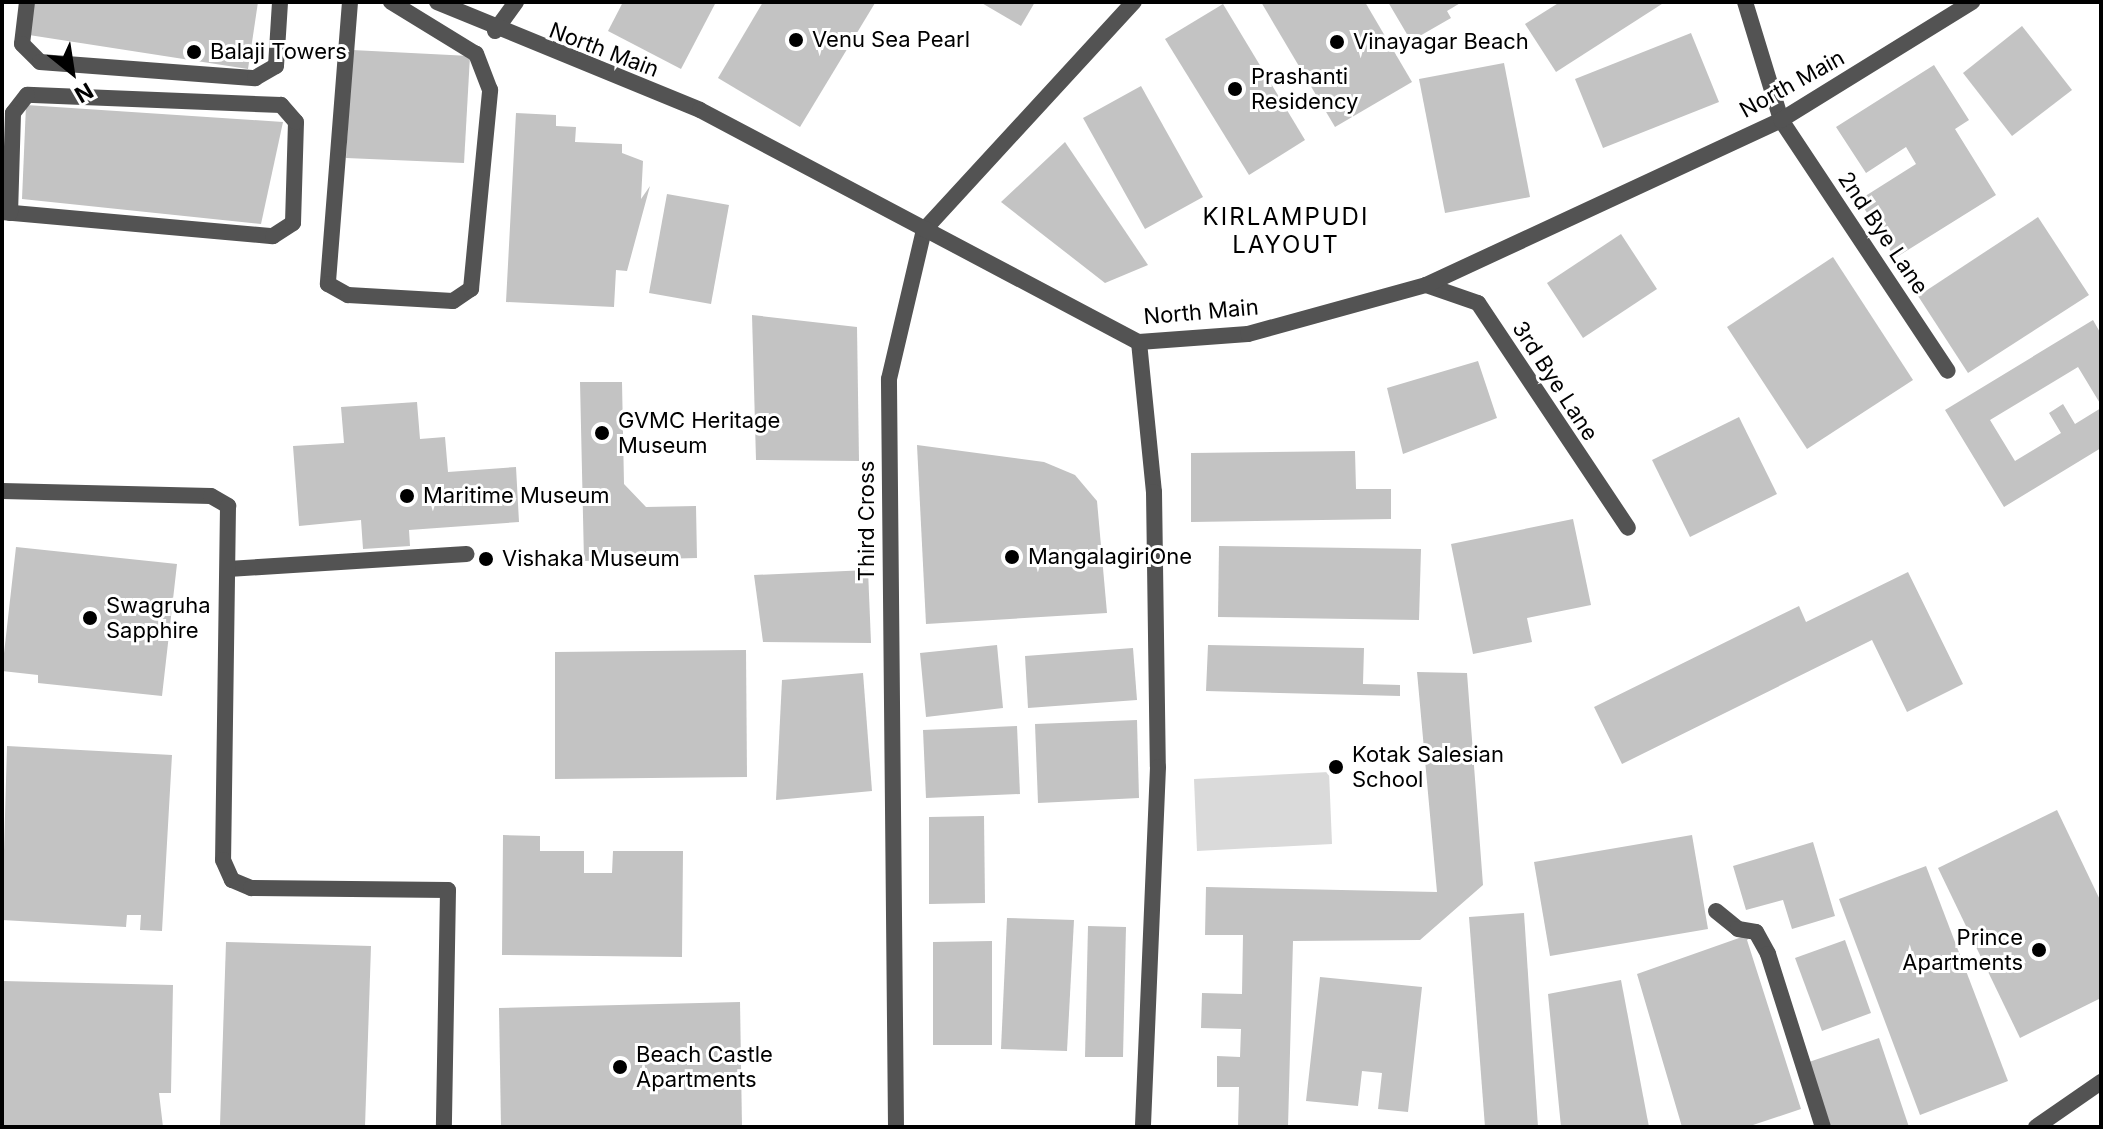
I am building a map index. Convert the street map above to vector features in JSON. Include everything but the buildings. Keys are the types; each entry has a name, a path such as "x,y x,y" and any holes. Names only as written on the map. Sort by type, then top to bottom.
{"street":[{"path":"27,2 22,44 40,62 255,78 276,66 280,2"},
{"path":"350,2 328,284 348,295 453,301 471,289 490,90 476,54 391,2"},
{"name":"North Main","path":"437,2 495,31 700,110 1139,342 1248,334 1426,285 1781,120 1972,2"},
{"path":"495,31 516,2"},
{"name":"Third Cross","path":"896,1127 889,379 924,230 1134,2"},
{"name":"2nd Bye Lane","path":"1745,2 1781,120 1948,371"},
{"path":"27,95 281,105 296,122 293,223 273,236 6,212 13,113 27,95"},
{"name":"3rd Bye Lane","path":"1426,285 1478,303 1628,528"},
{"path":"1139,342 1154,492 1158,767 1143,1127"},
{"path":"2,491 211,496 230,511 223,860 232,880 251,888 448,890 444,1127"},
{"path":"228,569 467,554"},
{"path":"1716,911 1738,929 1756,932 1768,954 1823,1127"},
{"path":"2036,1127 2101,1082"}],"shaded area":[{"path":"1329,772 1332,844 1197,851 1194,779"}],"place":[{"name":"Venu Sea Pearl","path":"796,40"},
{"name":"Vinayagar Beach","path":"1337,42"},
{"name":"Balaji Towers","path":"194,52"},
{"name":"Prashanti Residency","path":"1235,89"},
{"name":"GVMC Heritage Museum","path":"602,433"},
{"name":"Maritime Museum","path":"407,496"},
{"name":"MangalagiriOne","path":"1012,557"},
{"name":"Vishaka Museum","path":"486,559"},
{"name":"Swagruha Sapphire","path":"90,618"},
{"name":"Kotak Salesian School","path":"1336,767"},
{"name":"Prince Apartments","path":"2039,950"},
{"name":"Beach Castle Apartments","path":"620,1067"}],"district":[{"name":"KIRLAMPUDI LAYOUT","path":"1286,231"}]}
